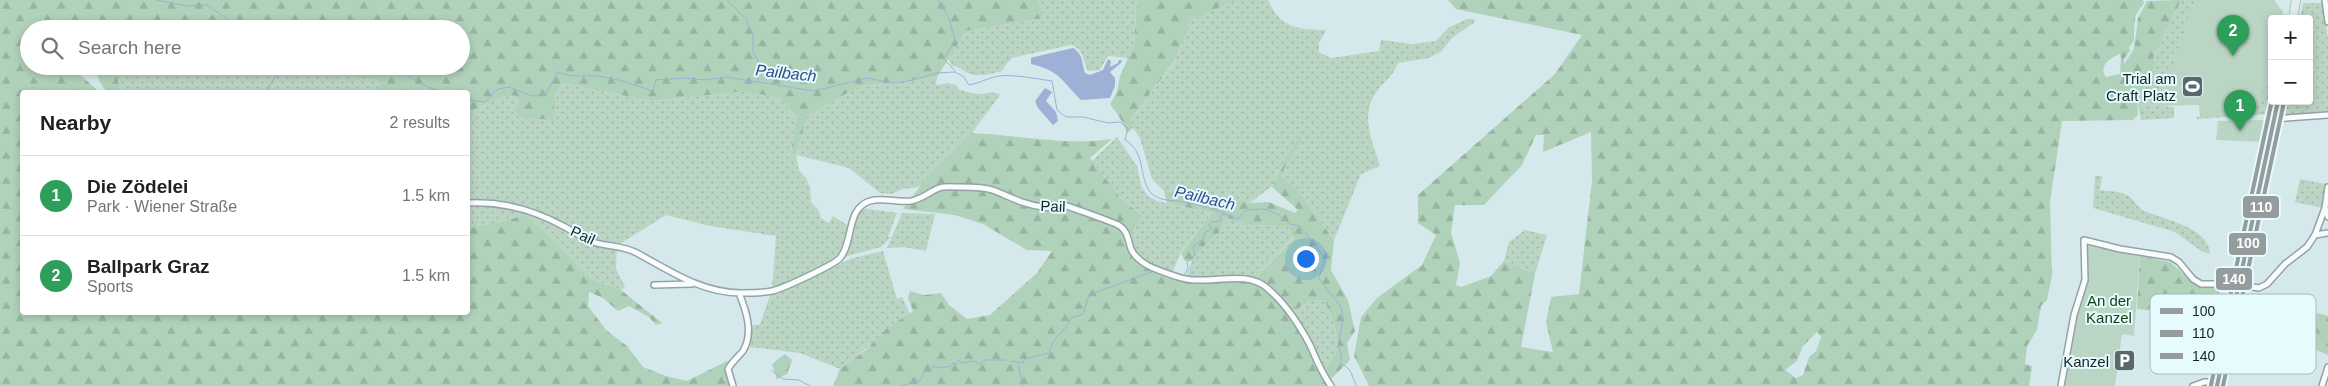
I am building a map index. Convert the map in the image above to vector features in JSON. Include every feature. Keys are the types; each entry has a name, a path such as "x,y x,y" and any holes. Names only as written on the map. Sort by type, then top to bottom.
{"main road":[{"path":"2294,15 2296,0"},
{"path":"2236,294 2277,105"}],"street":[{"path":"2324,0 2328,22"},
{"path":"2274,119 2328,115"},
{"path":"2062,386 2074,315 2085,280 2084,240 2142,254 2171,257 2176,259 2193,279 2201,284 2263,287 2285,264 2307,247 2315,235 2325,208 2328,187"},
{"name":"Pail","path":"654,285 694,284 739,293 772,291 834,263 844,252 858,209 872,200 908,201 918,199 939,188 984,188 998,192 1016,201 1045,208 1060,205 1072,206 1103,220 1119,224 1128,234 1130,246 1140,261 1181,278 1200,281 1238,278 1254,280 1262,284 1276,297 1300,329 1310,345 1322,375 1331,386"},
{"name":"Pail","path":"470,203 495,202 530,211 590,241 616,245 635,252 694,284"},
{"path":"2325,208 2328,217"},
{"path":"2315,235 2328,233"},
{"path":"733,386 728,370 746,345 748,332 746,312 739,293"},
{"path":"2322,386 2328,367"},
{"path":"2194,386 2204,382 2217,384"}],"green space":[{"path":"0,0 1038,0 1044,18 966,31 937,77 860,86 807,116 796,155 791,152 796,117 781,99 747,91 651,101 561,83 555,97 553,120 519,117 515,109 519,102 517,96 511,96 476,108 470,124 470,90 380,90 378,80 337,75 470,75 470,20 20,20 20,75 81,75 97,90 20,90 20,315 470,315 470,227 492,224 526,215 557,243 588,278 621,290 662,323 656,325 649,317 629,306 618,311 603,298 589,292 588,306 606,330 627,346 643,367 666,376 687,381 727,361 729,364 725,371 731,386 0,386"},
{"path":"1038,0 1137,0 1134,45 1129,58 1108,56 1100,70 1088,71 1081,52 1071,45 1012,58 1002,71 989,74 970,74 958,67 952,66 948,59 966,31 1044,18"},
{"path":"1137,0 1235,0 1191,20 1174,62 1131,119 1133,128 1127,133 1120,118 1110,104 1117,92 1120,76 1134,45"},
{"path":"1234,0 1268,0 1279,17 1291,26 1326,30 1319,43 1319,52 1331,58 1379,51 1381,40 1412,44 1436,41 1448,28 1467,19 1474,19 1475,22 1452,38 1441,52 1429,58 1398,63 1394,72 1375,94 1368,112 1368,121 1371,139 1380,166 1361,174 1334,240 1296,188 1282,177 1284,169 1302,140 1278,171 1272,186 1250,203 1164,191 1152,179 1140,138 1133,128 1131,119 1174,63 1191,20"},
{"path":"1448,0 2143,0 2144,3 2135,18 2134,41 2129,47 2130,51 2124,59 2124,64 2134,49 2138,18 2147,1 2181,0 2153,58 2153,73 2137,100 2138,114 2133,120 2062,121 2050,202 2052,276 2047,300 2041,306 2037,330 2027,346 2025,364 2032,366 2029,386 1369,386 1354,356 1361,317 1377,298 1422,265 1436,235 1418,223 1418,195 1555,74 1582,35 1456,9","holes":["2120,54 2120,74 2106,77 2103,69 2104,66 2109,60","1591,132 1592,181 1579,294 1551,297 1546,322 1553,352 1521,347 1535,274 1504,261 1491,276 1461,287 1456,285 1460,263 1451,233 1455,205 1484,205 1522,165 1536,135 1544,135 1543,152","1817,332 1821,337 1816,351 1809,357 1803,375 1796,378 1785,370 1797,361 1803,346"]},
{"path":"2181,0 2196,0 2159,106 2174,107 2174,118 2141,120 2137,100 2153,73 2153,58"},
{"path":"2196,0 2274,0 2283,12 2283,15 2268,15 2268,81 2256,108 2247,111 2247,115 2200,117 2199,105 2158,106"},
{"path":"2303,3 2321,3 2323,5 2328,39 2328,114 2281,116 2282,105 2313,105 2313,15 2301,15"},
{"path":"98,75 116,75 120,90 105,90 100,83"},
{"path":"116,75 337,75 378,80 380,90 120,90"},
{"path":"937,77 936,85 947,83 956,85 958,89 971,93 992,92 1000,95 972,133 934,168 921,186 903,189 891,194 880,193 849,168 796,155 807,116 860,86"},
{"path":"2268,78 2268,105 2272,105 2271,114 2197,119 2197,117 2246,115"},
{"path":"561,83 651,101 747,91 781,99 796,118 791,152 796,155 799,170 806,178 810,187 811,202 819,211 821,218 829,223 833,216 849,226 837,258 785,284 772,288 776,236 710,226 666,215 618,245 598,242 532,211 470,202 470,124 476,108 506,96 517,96 519,102 555,97"},
{"path":"2266,120 2263,142 2216,140 2218,121"},
{"path":"972,133 1060,141 1112,139 1090,158 1122,200 1143,216 1128,235 1130,246 1140,261 1181,278 1238,278 1267,288 1300,329 1331,386 833,386 840,369 867,349 885,330 913,311 908,298 910,291 924,295 941,293 949,305 967,319 990,315 1037,273 1052,251 1027,250 983,224 955,215 903,209 934,168"},
{"path":"1300,135 1302,140 1284,169 1282,177 1296,188 1334,240 1331,270 1348,300 1355,331 1347,343 1350,360 1331,379 1323,374 1338,348 1337,333 1325,300 1310,301 1290,313 1275,291 1256,278 1294,238 1287,226 1245,225 1226,217 1219,233 1206,244 1192,261 1185,261 1181,253 1212,213 1167,203 1164,191 1250,203 1269,202 1295,213 1298,210 1272,187 1278,172"},
{"path":"1117,137 1137,166 1142,188 1148,196 1157,201 1212,213 1181,252 1172,273 1149,264 1139,256 1128,234 1143,216 1122,200 1092,161"},
{"path":"2095,176 2102,176 2100,190 2124,194 2144,211 2174,221 2194,231 2208,245 2210,254 2201,251 2175,232 2093,208"},
{"path":"2300,179 2325,184 2322,208 2295,202"},
{"path":"470,204 502,204 544,218 588,241 617,247 616,269 625,287 621,290 588,278 557,243 526,215 492,224 470,227"},
{"path":"861,208 897,213 888,237 891,237 881,247 844,257 855,220"},
{"path":"902,213 935,214 926,251 904,247 887,248"},
{"path":"1226,217 1245,225 1287,226 1294,237 1254,280 1186,277 1192,261 1206,244 1219,233"},
{"path":"1525,230 1547,235 1535,274 1504,261 1509,242"},
{"name":"An der Kanzel","path":"2086,245 2140,256 2134,336 2122,334 2115,386 2064,386 2085,283"},
{"path":"883,251 897,299 902,297 910,314 840,369 800,353 750,347 749,326 760,324 771,293 853,258"},
{"path":"2140,256 2170,262 2193,283 2220,287 2219,294 2150,294 2150,310 2137,309"},
{"path":"1325,300 1337,333 1338,348 1323,374 1290,313 1310,301"},
{"path":"2317,313 2328,316 2328,355 2316,350"},
{"path":"785,354 792,360 787,374 777,379 772,364"}],"water":[{"path":"1073,48 1079,53 1085,73 1090,75 1103,70 1108,59 1111,61 1110,67 1118,63 1119,60 1122,60 1110,72 1115,78 1115,86 1110,98 1081,100 1054,73 1031,64 1031,58"},
{"path":"1045,88 1052,92 1046,101 1056,112 1058,121 1053,125 1038,108 1035,101"}],"waterway":[{"name":"Pailbach","path":"157,0 187,6 207,5 229,20"},
{"path":"727,0 746,19 753,35 753,52 759,62 758,81"},
{"path":"938,0 949,18 955,41 945,57"},
{"path":"945,60 955,71"},
{"name":"Pailbach","path":"470,100 485,102 498,89 509,87 532,96 545,95 558,72 572,76 611,78 653,91 656,80 682,78 706,80 726,77 814,91 867,78 893,83 914,80 936,73 955,72 964,77 969,85 1005,76 1052,81 1057,110 1066,117 1083,117 1108,123 1120,122 1128,128 1125,140 1137,152 1147,187 1157,197 1201,206 1238,219 1246,210 1265,209 1279,215 1290,224 1300,226 1325,258 1319,278 1341,307 1343,319 1338,346 1341,352 1341,364 1350,370 1357,386"},
{"path":"267,90 276,75"},
{"name":"Pailbach","path":"406,75 429,88 437,90"},
{"path":"1184,276 1188,268 1187,262 1195,255 1193,247 1204,238 1204,233 1212,229 1209,225 1212,222 1221,221 1220,216 1225,214"},
{"path":"1011,361 1023,363 1025,359 1049,353 1054,341 1071,318 1083,314 1089,295 1154,271"},
{"path":"1171,277 1181,280"},
{"path":"901,386 921,380 924,371 930,372 933,366 940,368 952,366 952,363 956,364 959,360 962,363 973,361 980,364 985,360 1006,360"},
{"path":"1018,365 1023,386"},
{"path":"772,371 783,379 799,380 810,386"}],"transit line":[{"name":"140","path":"2230,294 2271,105"},
{"name":"100","path":"2237,294 2277,105"},
{"name":"110","path":"2243,294 2283,105"},
{"name":"140","path":"2211,385 2213,374"},
{"name":"100","path":"2217,386 2220,374"},
{"name":"110","path":"2223,386 2226,374"}],"place":[{"name":"Ballpark Graz","path":"2233,56"},
{"name":"Trial am Craft Platz","path":"2192,87"},
{"name":"Die Zödelei","path":"2240,131"},
{"name":"Kanzel","path":"2125,361"}]}
